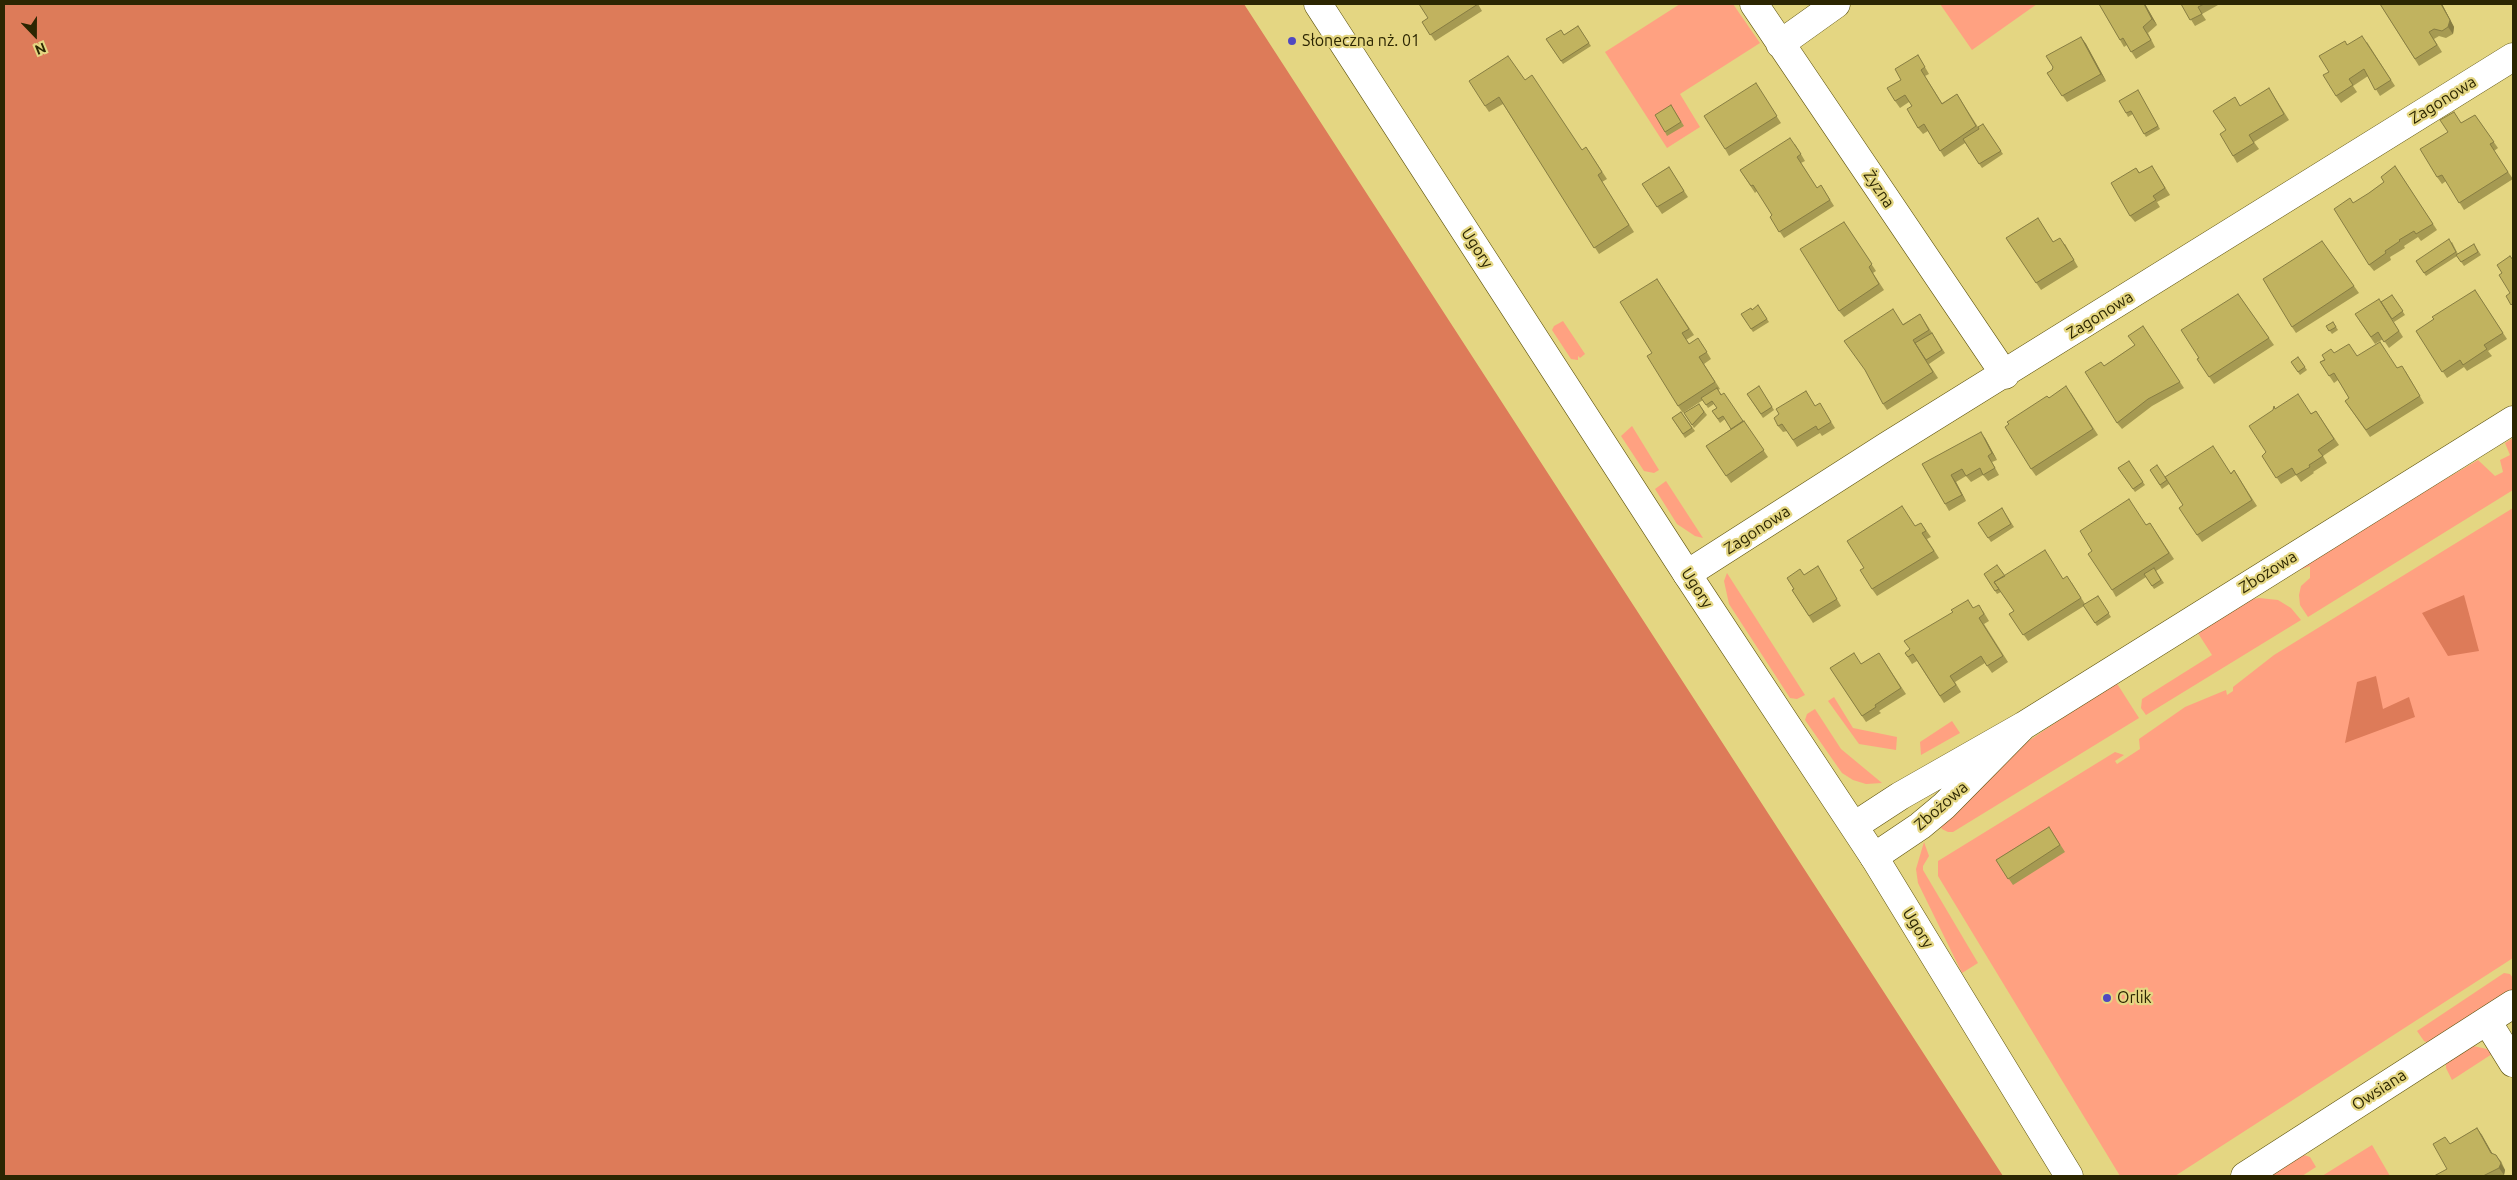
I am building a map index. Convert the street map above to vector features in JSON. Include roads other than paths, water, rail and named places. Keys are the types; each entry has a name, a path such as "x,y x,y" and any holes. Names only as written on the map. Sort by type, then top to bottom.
{"street":[{"name":"Ugory","path":"1318,4 1687,574 1874,857 2070,1176"},
{"name":"Żyzna","path":"1754,4 2005,375"},
{"path":"1780,44 1836,4"},
{"name":"Zagonowa","path":"1687,574 1887,446 2005,375 2513,57"},
{"name":"Zbożowa","path":"1854,826 1900,796 2024,726 2513,420"},
{"name":"Zbożowa","path":"1874,857 1920,826 1944,806 2024,726"},
{"name":"Owsiana","path":"2246,1176 2513,1004"},
{"path":"2486,1021 2513,1063"}],"place":[{"name":"Słoneczna nż. 01","path":"1292,41"},
{"name":"Orlik","path":"2107,998"}]}
